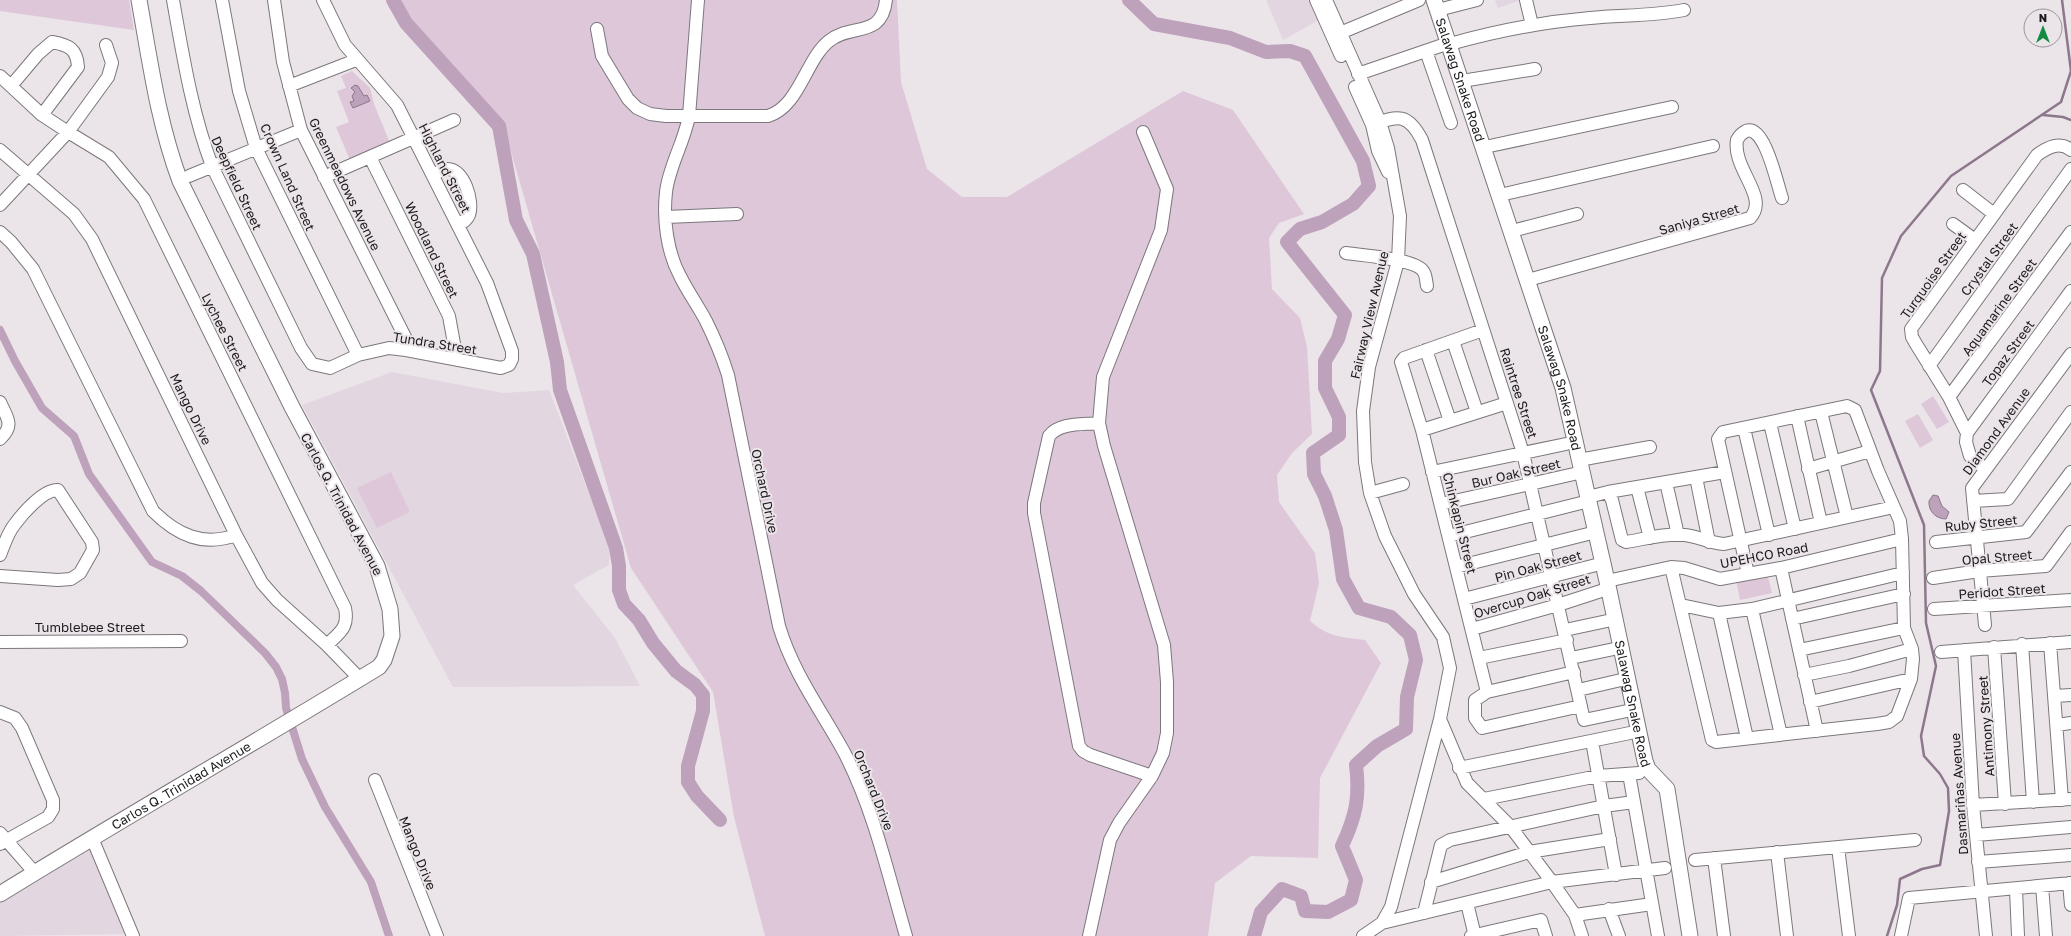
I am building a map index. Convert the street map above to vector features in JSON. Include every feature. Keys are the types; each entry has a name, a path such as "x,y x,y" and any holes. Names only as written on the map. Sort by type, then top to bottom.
{"main road":[{"name":"Carlos Q. Trinidad Avenue","path":"0,894 379,668 384,660 392,636 390,609 384,583 377,566 292,407 180,181 167,147 158,110 139,0"},
{"name":"Salawag Snake Road","path":"1436,5 1446,45 1462,82 1485,147 1563,388 1584,500 1645,761 1648,769 1658,782 1667,789 1690,936"},
{"name":"Salawag Snake Road","path":"1658,782 1681,936"}],"street":[{"name":"Deepfield Street","path":"173,0 191,96 201,136 212,166 301,348 312,364"},
{"name":"Crown Land Street","path":"222,0 239,91 256,148 358,355"},
{"name":"Greenmeadows Avenue","path":"274,0 289,86 301,130 406,339 406,350"},
{"name":"Highland Street","path":"323,0 343,40 356,60 397,105 433,175 487,283 512,351 512,359 509,365"},
{"name":"Orchard Drive","path":"691,0 694,41"},
{"name":"Orchard Drive","path":"698,0 687,129 669,177 666,193 666,217 671,249 679,275 719,348 728,375 779,626 786,649 795,670 844,752 862,793 877,833 906,936"},
{"path":"597,29 602,56 628,99 637,108 650,114 755,117 778,113 787,104 829,40 874,24 882,17 886,0"},
{"name":"Fairway View Avenue","path":"1316,0 1358,74 1376,123 1378,151 1395,186 1400,216 1398,261 1369,367 1364,411 1365,462 1370,493 1385,536 1414,594 1443,637 1450,668 1440,719 1391,906 1382,923"},
{"name":"Fairway View Avenue","path":"1326,0 1336,34 1376,123"},
{"path":"1336,34 1419,0"},
{"path":"1436,5 1477,0"},
{"path":"1526,0 1532,25"},
{"path":"1358,74 1446,45 1532,25 1590,18 1656,16 1684,10"},
{"path":"11,86 38,54 52,42 71,47 76,52 78,67 42,115"},
{"path":"0,205 68,132 108,77 112,63 106,45"},
{"path":"1426,51 1451,123"},
{"path":"289,86 356,60"},
{"path":"1462,82 1535,69"},
{"name":"Lychee Street","path":"0,76 42,115 109,157 147,206 345,608 347,619 345,626 327,645"},
{"path":"1485,147 1672,107"},
{"name":"Raintree Street","path":"1376,123 1397,117 1406,120 1415,127 1422,140 1532,484 1584,720 1627,711"},
{"path":"324,177 454,120"},
{"path":"189,176 301,130"},
{"name":"Saniya Street","path":"1528,280 1750,218 1756,210 1757,200 1739,163 1737,154 1737,140 1745,132 1752,130 1763,142 1771,160 1782,198"},
{"path":"1089,936 1110,840 1119,823 1152,776 1163,753 1167,733 1167,682 1164,645 1104,446 1099,423 1103,377 1161,230 1167,189 1143,132"},
{"name":"Turquoise Street","path":"1985,469 1970,456 1966,442 1967,433 1949,397 1912,337 1912,329 2037,155 2045,149 2060,145 2066,146 2071,150"},
{"path":"1500,195 1713,146"},
{"name":"Mango Drive","path":"0,150 30,174 74,214 92,239 236,535 262,583 277,600 327,645 360,679"},
{"name":"Woodland Street","path":"370,157 449,316 457,360"},
{"path":"433,175 448,169 452,170 458,173 466,187 471,205 469,214 465,221 458,225"},
{"name":"Crystal Street","path":"1929,366 2071,169"},
{"path":"1963,190 1994,214"},
{"path":"666,217 737,214"},
{"path":"1512,230 1577,214"},
{"path":"1953,224 1975,240"},
{"path":"0,232 11,242 34,269 153,511 165,523 181,533 204,540 223,540 236,535"},
{"name":"Aquamarine Street","path":"1949,397 2071,232"},
{"path":"1346,253 1398,261 1417,266 1423,270 1427,286"},
{"name":"Topaz Street","path":"1967,433 2071,291"},
{"path":"1450,421 1426,350 1483,330"},
{"path":"1453,340 1477,412"},
{"name":"Tundra Street","path":"312,364 330,368 358,355 389,348 501,368 509,365"},
{"name":"Chinkapin Street","path":"1426,350 1404,358 1401,362 1422,430 1487,692"},
{"name":"Diamond Avenue","path":"1985,625 1972,502 1972,488 2071,354"},
{"path":"0,402 10,422 8,431 0,439"},
{"path":"1422,430 1507,402"},
{"path":"1671,567 1712,740 1716,742 1889,722 1896,716 1911,679 1912,649 1904,628 1902,539 1900,522 1870,451 1855,410 1847,406 1796,416 1770,423 1723,432 1718,439 1748,574"},
{"path":"1821,412 1847,517"},
{"path":"1972,502 2008,499 2071,412"},
{"path":"1796,416 1821,523"},
{"path":"1099,423 1067,426 1053,431 1049,436 1034,503 1034,513 1079,746 1083,752 1090,756 1152,776"},
{"path":"1770,423 1795,529"},
{"path":"1744,428 1769,535"},
{"path":"1432,472 1566,444"},
{"name":"Bur Oak Street","path":"1440,504 1532,484 1577,467 1650,447"},
{"path":"1808,469 1870,451"},
{"path":"1449,536 1539,515 1608,492 1725,472"},
{"name":"Ruby Street","path":"1936,542 2026,532 2071,472"},
{"path":"1696,477 1709,542"},
{"path":"1666,482 1678,535"},
{"path":"1370,493 1403,484"},
{"path":"1637,487 1650,538"},
{"path":"0,555 14,524 42,496 51,490 58,490 92,542 93,550 80,573 71,578 58,580 0,576"},
{"path":"1608,492 1612,500 1622,540 1626,542 1686,535 1709,542 1724,544 1894,507"},
{"name":"Opal Street","path":"1933,578 1979,571 2046,566 2071,532"},
{"path":"1456,567 1545,543 1588,534"},
{"name":"UPEHCO Road","path":"1604,586 1671,567 1684,568 1720,579 1781,568 1902,539"},
{"name":"Pin Oak Street","path":"1464,600 1596,565"},
{"path":"1781,568 1817,731"},
{"path":"1681,605 1719,613 1752,609 1788,599 1903,573"},
{"name":"Overcup Oak Street","path":"1472,629 1558,605 1604,586"},
{"path":"1792,619 1904,594"},
{"name":"Peridot Street","path":"1934,609 2070,598"},
{"path":"1752,609 1781,735"},
{"path":"1719,613 1747,738"},
{"path":"1479,658 1566,635 1607,621"},
{"path":"1799,650 1904,628"},
{"name":"Tumblebee Street","path":"0,642 181,641"},
{"path":"1941,652 2022,644 2071,642"},
{"path":"1973,805 2066,800 2057,725 2050,643"},
{"path":"2022,644 2033,802"},
{"name":"Antimony Street","path":"1994,647 2005,804"},
{"path":"1571,658 1614,649"},
{"path":"1804,675 1912,649"},
{"name":"Dasmariñas Avenue","path":"1964,650 1973,805 1986,936"},
{"path":"1574,672 1487,692 1475,700 1475,718 1482,728 1581,706"},
{"path":"1810,702 1911,679"},
{"path":"1578,690 1621,680"},
{"path":"2055,696 2071,695"},
{"path":"0,712 15,718 22,728 53,800 53,809 48,817 2,839 35,873"},
{"path":"1440,719 1459,768 1467,783 1510,826 1575,915 1582,936"},
{"path":"2057,725 2071,723"},
{"path":"1459,768 1630,733"},
{"path":"1592,741 1616,875"},
{"path":"1484,799 1598,776 1634,774 1634,802 1645,871 1658,936"},
{"name":"Mango Drive","path":"375,780 437,936"},
{"path":"1424,913 1441,845 1450,840 1604,806 1634,802"},
{"path":"1976,835 2071,827"},
{"path":"92,838 133,936"},
{"path":"1431,882 1529,852 1610,839"},
{"path":"1695,860 1915,840"},
{"path":"1838,847 1849,936"},
{"path":"1777,852 1787,936"},
{"path":"1978,862 2071,855"},
{"path":"1714,858 1724,936"},
{"path":"1363,936 1382,923 1552,882 1665,868"},
{"path":"1901,936 1909,898 2070,883 2071,905"},
{"path":"2042,886 2046,936"},
{"path":"2016,889 2018,936"},
{"path":"1467,903 1474,936 1509,932 1541,920 1546,936"},
{"path":"1575,915 1652,904"},
{"path":"1609,909 1618,936"}],"shaded area":[{"path":"0,0 129,0 134,30 0,11"},
{"path":"400,0 897,0 901,82 927,169 962,197 1007,197 1183,91 1233,110 1304,214 1279,223 1269,238 1272,289 1300,318 1307,347 1312,434 1292,453 1277,475 1279,502 1315,553 1319,583 1310,621 1329,633 1342,637 1365,640 1381,663 1320,778 1318,858 1251,856 1215,883 1208,936 765,936 734,817 713,692 631,568 503,124 410,17"},
{"path":"1266,0 1311,0 1319,20 1283,40"},
{"path":"1495,0 1521,0 1498,8"},
{"path":"352,71 370,88 374,104 390,143 350,160 336,127 349,122 337,91 346,88 341,76"},
{"path":"355,85 358,86 364,96 367,95 370,101 353,108 350,102 354,101 352,96 355,92 351,88"},
{"path":"392,372 503,393 549,390 610,548 609,565 573,585 615,638 640,686 453,687 302,405"},
{"path":"1933,396 1949,422 1937,429 1921,404"},
{"path":"1918,414 1933,440 1920,448 1905,421"},
{"path":"391,472 410,512 377,528 357,488"},
{"path":"1933,495 1938,496 1942,506 1949,512 1946,519 1939,518 1931,511 1929,501"},
{"path":"1767,573 1772,593 1740,600 1736,580"},
{"path":"91,842 127,934 0,936 0,899"}],"waterway":[{"path":"393,0 406,23 499,126 516,220 533,254 557,362 560,390 616,548 619,566 619,590 624,604 639,620 653,643 676,671 695,685 703,695 703,711 688,766 688,782 697,796 720,820"},
{"path":"1129,0 1154,24 1230,38 1266,52 1290,51 1305,56 1363,161 1369,186 1353,204 1322,222 1300,229 1287,242 1345,315 1338,339 1325,361 1325,388 1339,417 1339,435 1313,453 1314,474 1325,496 1336,530 1343,579 1359,608 1391,617 1410,635 1416,660 1407,697 1406,729 1377,746 1356,765 1356,806 1351,825 1342,846 1356,880 1351,900 1328,912 1305,911 1301,896 1282,889 1261,912 1254,936"},
{"path":"1887,936 1897,905 1900,879 1922,869 1940,865 1949,811 1948,788 1940,774 1924,756 1921,736 1936,666 1926,623 1924,525 1871,390 1880,371 1882,278 1901,236 1951,176 2061,102 2071,71 2062,0"},
{"path":"2043,115 2063,117 2071,120"},
{"path":"0,330 15,361 42,408 74,436 89,474 152,562 182,576 201,591 265,653 276,667 282,679 286,708 302,759 325,807 371,882 389,936"}]}
